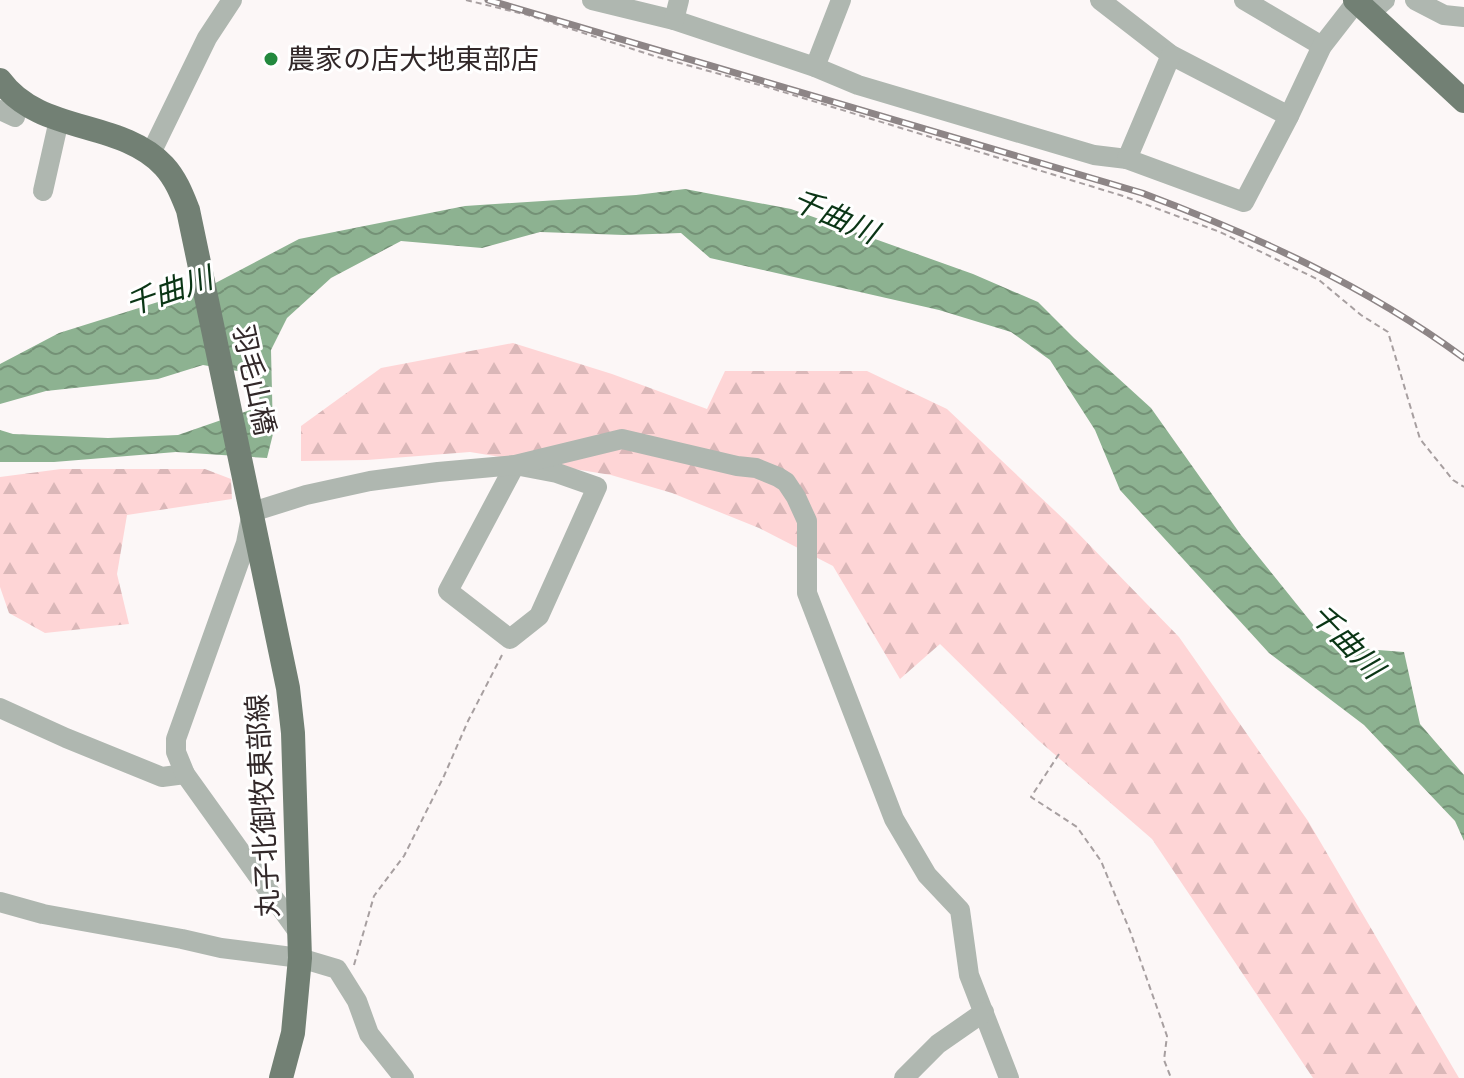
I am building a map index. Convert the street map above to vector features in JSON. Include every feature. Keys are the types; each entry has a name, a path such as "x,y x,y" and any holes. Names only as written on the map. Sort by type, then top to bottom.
{"main road":[{"path":"1367,4 1464,101"},
{"path":"0,80 21,101 59,120 122,138 151,153"},
{"name":"羽毛山橋","path":"151,153 179,188 188,210 245,484"},
{"name":"丸子北御牧東部線","path":"245,484 288,688 293,733 301,947 293,1033 281,1078"}],"street":[{"path":"151,153 207,38 232,0"},
{"path":"592,0 676,10 858,85 1094,155 1127,159 1244,202 1322,46 1367,4"},
{"path":"815,67 841,0"},
{"path":"1100,0 1171,55 1289,116"},
{"path":"1415,0 1444,15 1464,17"},
{"path":"1255,3 1322,46"},
{"path":"1127,159 1171,55"},
{"path":"43,191 59,120"},
{"path":"404,1078 369,1034 357,1001 337,969 321,963 301,947 185,774 176,752 176,739 246,543 252,512 306,495 370,481 515,465 622,439 756,468 786,482 796,497 807,521 807,593 894,819 927,875 960,910 969,975 1009,1078"},
{"path":"515,465 557,473 597,487 539,616 510,639 448,591 515,465"},
{"path":"0,708 162,777 185,774"},
{"path":"0,902 43,914 221,948 301,947"},
{"path":"904,1078 938,1044 984,1012"}],"path":[{"path":"466,0 528,15 654,56 767,87 1123,196 1220,232 1319,280 1361,315 1388,332 1420,439 1453,480 1464,487"},
{"path":"348,986 374,896 404,856 510,639"},
{"path":"1059,754 1031,797 1077,827 1101,861 1130,931 1167,1036 1164,1060 1171,1078"}],"green space":[{"path":"513,343 612,374 707,409 725,371 867,371 947,409 1072,527 1179,637 1308,821 1459,1078 1313,1078 1152,839 1038,740 940,644 900,679 833,566 759,528 672,493 611,475 470,452 367,460 301,461 301,426 381,368"},
{"path":"61,469 205,469 231,479 232,499 127,515 117,574 129,624 45,633 9,613 0,587 0,477"}],"water":[{"path":"685,189 791,209 973,274 1038,302 1151,408 1241,535 1315,627 1353,647 1404,652 1420,724 1464,775 1464,841 1455,821 1364,725 1269,653 1120,490 1095,430 1050,360 1011,332 939,310 710,258 681,233 624,235 540,232 482,248 401,241 331,278 287,318 271,350 273,434 267,458 176,452 54,462 0,462 0,430 13,434 108,438 178,435 259,407 260,375 203,365 158,379 46,391 0,404 0,364 59,333 158,302 185,299 299,239 465,206"}],"railway":[{"path":"488,0 1142,193 1268,245 1349,285 1464,358"}],"place":[{"name":"農家の店大地東部店","path":"271,59"}],"water label":[{"name":"千曲川","path":"835,216"},
{"name":"千曲川","path":"169,291"},
{"name":"千曲川","path":"1347,641"}]}
